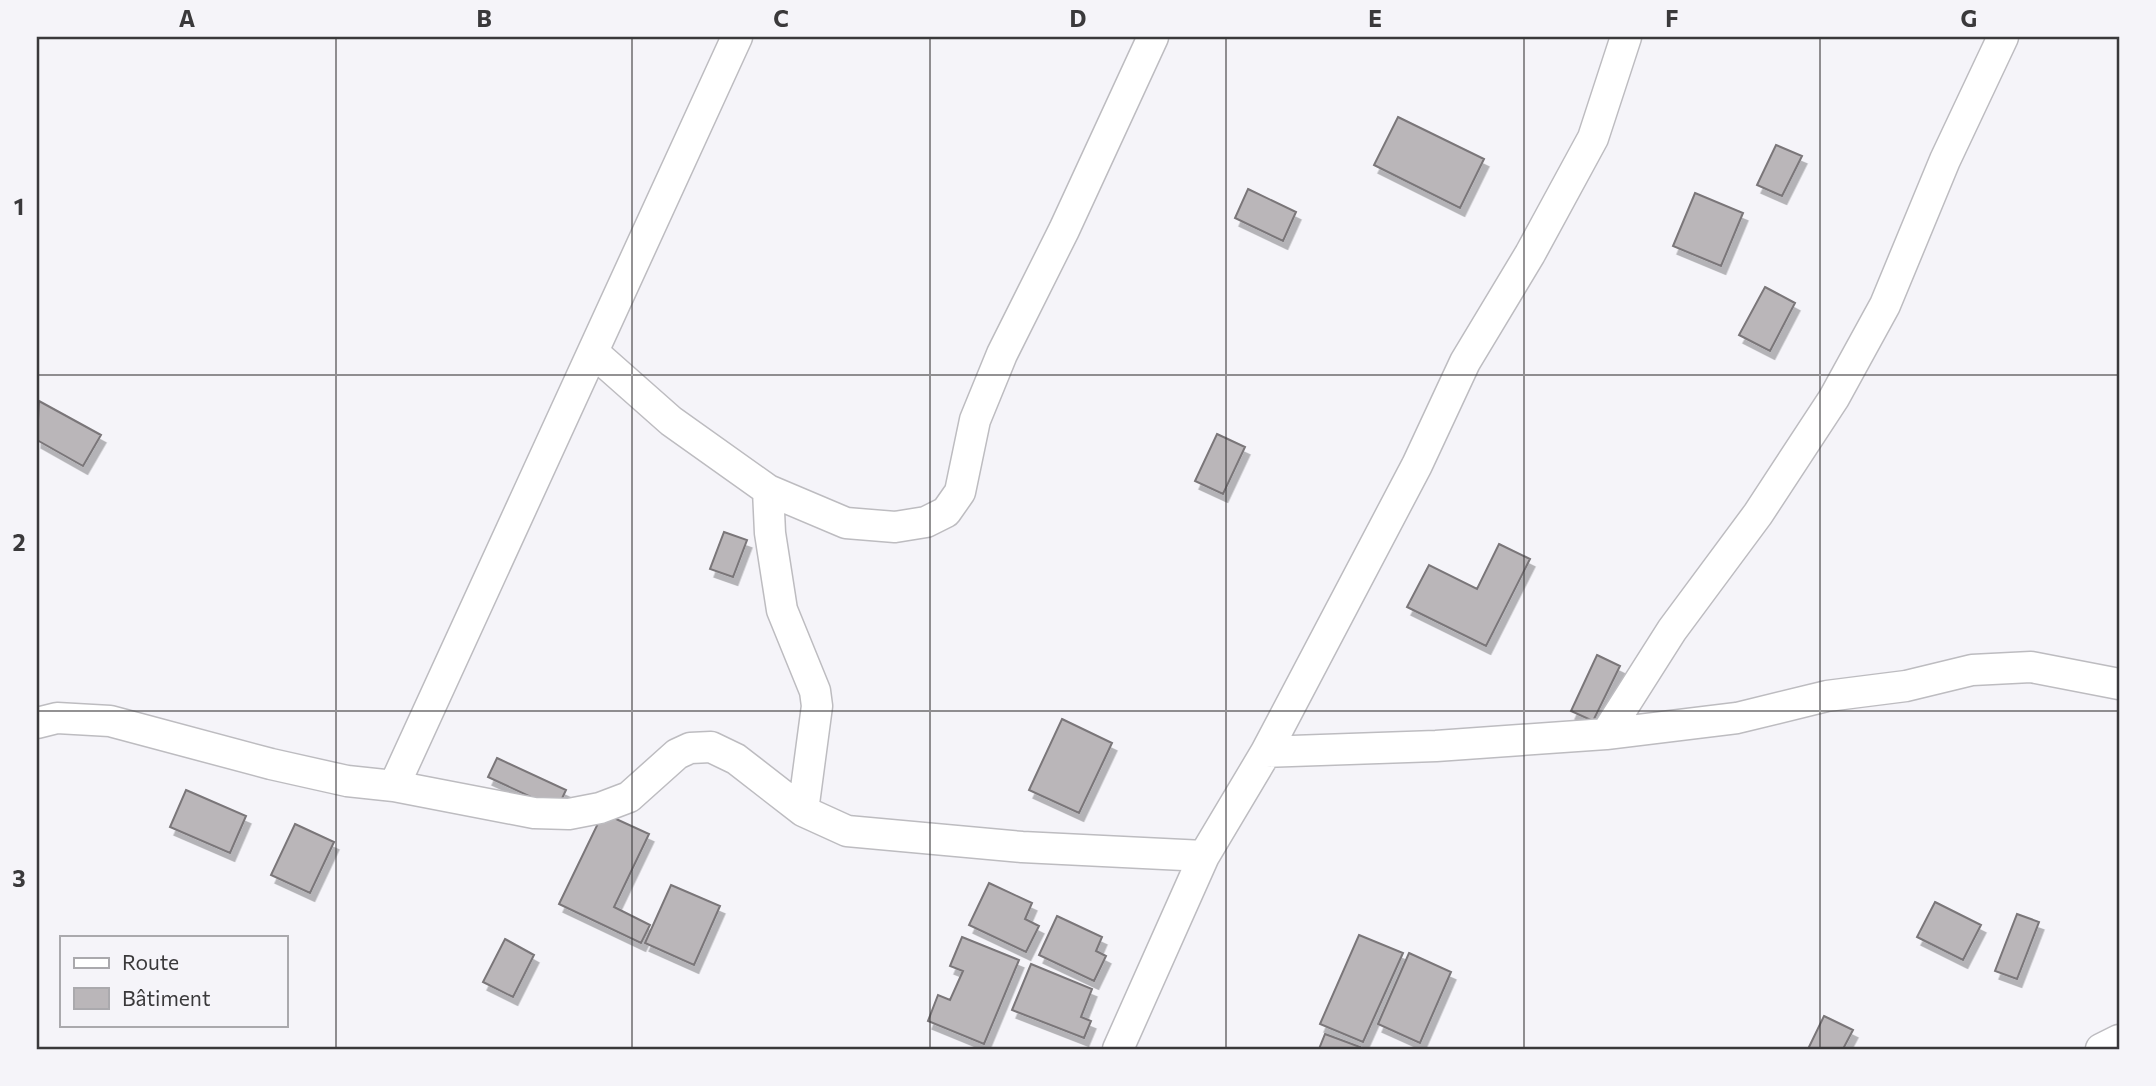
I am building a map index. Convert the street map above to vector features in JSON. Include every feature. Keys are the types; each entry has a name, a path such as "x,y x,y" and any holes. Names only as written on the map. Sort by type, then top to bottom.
{"street":[{"path":"394,786 737,37"},
{"path":"593,352 671,421 768,490 846,523 895,527 926,522 946,512 960,492 975,420 1002,354 1070,219 1153,37"},
{"path":"1118,1049 1204,856 1266,752 1418,465 1465,362 1530,254 1593,138 1626,37"},
{"path":"1606,734 1672,630 1758,513 1834,398 1885,305 1945,160 2003,37"},
{"path":"768,490 769,533 782,610 815,691 817,706 803,811"},
{"path":"1266,752 1436,746 1606,734 1737,718 1827,696 1906,686 1972,670 2031,667 2119,684"},
{"path":"37,723 57,718 110,721 271,764 347,781 394,786 534,813 569,814 600,808 629,797 677,754 702,746 723,751 803,811 847,831 883,837 1204,856"},
{"path":"2101,1049 2119,1040"}],"building":[{"path":"1398,117 1484,159 1460,208 1374,165"},
{"path":"1776,145 1802,156 1782,196 1757,185"},
{"path":"1248,189 1296,212 1283,241 1235,218"},
{"path":"1695,193 1743,213 1721,266 1673,246"},
{"path":"1765,287 1795,303 1770,351 1739,335"},
{"path":"39,401 101,435 83,466 37,440"},
{"path":"1217,434 1245,447 1223,494 1195,481"},
{"path":"724,532 747,540 733,577 710,569"},
{"path":"1499,544 1530,559 1486,646 1407,607 1429,565 1477,589"},
{"path":"1597,655 1620,666 1593,721 1571,711"},
{"path":"1062,719 1112,743 1079,813 1029,790"},
{"path":"497,758 566,790 557,809 488,777"},
{"path":"186,790 246,816 230,853 170,827"},
{"path":"603,813 649,834 614,907 650,925 641,943 559,904"},
{"path":"295,824 334,842 310,893 271,875"},
{"path":"989,883 1032,903 1025,919 1039,926 1026,952 969,925"},
{"path":"671,885 720,906 694,965 645,943"},
{"path":"1935,902 1981,925 1963,960 1917,937"},
{"path":"2017,914 2039,922 2017,979 1995,971"},
{"path":"1057,916 1102,937 1096,951 1106,956 1094,981 1039,955"},
{"path":"1359,935 1403,953 1363,1042 1320,1024"},
{"path":"962,937 1019,960 984,1044 928,1021 938,995 950,1000 963,971 950,966"},
{"path":"505,939 534,955 513,997 483,982"},
{"path":"1409,953 1451,972 1420,1043 1378,1024"},
{"path":"1031,964 1092,989 1081,1017 1091,1021 1084,1038 1012,1010"},
{"path":"1824,1016 1853,1030 1843,1049 1808,1049"},
{"path":"1325,1034 1360,1047 1319,1049"}]}
